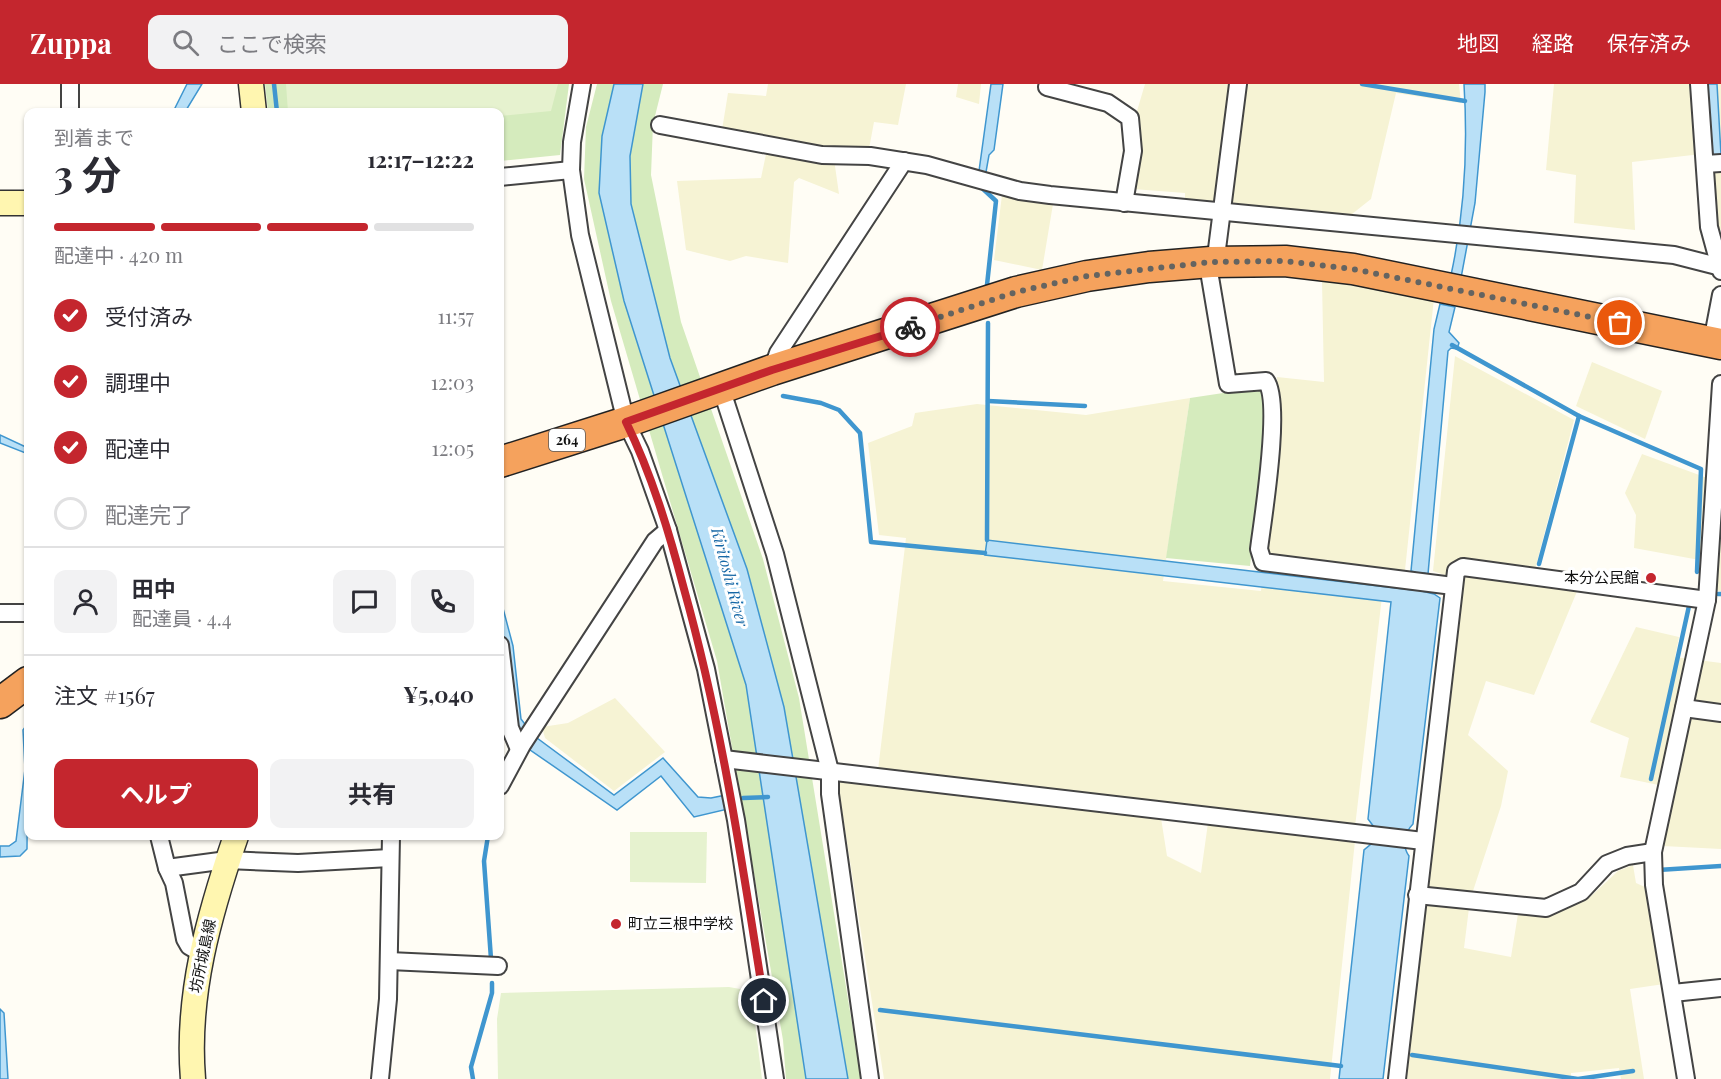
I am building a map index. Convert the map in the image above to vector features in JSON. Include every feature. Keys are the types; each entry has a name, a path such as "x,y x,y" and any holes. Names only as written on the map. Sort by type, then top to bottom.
{"highway":[{"name":"264","path":"504,461 631,420 772,370 1016,292 1087,276 1211,262 1285,261 1353,269 1716,343"}],"main road":[{"path":"251,84 254,108"},
{"path":"0,204 24,203"},
{"name":"坊所城島線","path":"193,1079 192,1011 201,953 234,840"}],"street":[{"path":"70,84 70,108"},
{"path":"582,84 572,142 571,170 580,235 640,451 668,530 706,669 727,759 775,1079"},
{"path":"1238,84 1217,249 1211,262 1212,296 1228,384 1266,381 1270,386 1273,416 1259,549 1263,562 1453,586"},
{"path":"1699,84 1713,164 1709,227 1721,268"},
{"path":"1047,87 1108,103 1130,118 1133,151 1124,203"},
{"path":"660,125 822,155 870,156 904,161 1020,190 1124,203 1674,255 1721,268"},
{"path":"772,370 778,353 904,161"},
{"path":"504,177 571,170"},
{"path":"1716,343 1721,295"},
{"path":"1686,1079 1654,885 1653,852 1707,600 1719,456 1721,384"},
{"path":"722,388 775,554 826,770 870,1079"},
{"path":"504,778 520,747 655,541 668,530"},
{"path":"1396,1079 1417,895 1417,841 1456,571 1464,567 1707,600"},
{"path":"0,612 24,613"},
{"path":"504,678 510,728 520,747"},
{"path":"1684,708 1721,713"},
{"path":"727,759 1417,841"},
{"path":"160,840 167,868 174,883 185,939 189,946 201,953"},
{"path":"380,1079 389,961 391,840"},
{"path":"1417,895 1546,908 1581,892 1608,864 1627,856 1653,852"},
{"path":"167,868 227,860 298,862 390,858"},
{"path":"389,961 498,966"},
{"path":"1673,993 1721,988"}],"shaded area":[{"path":"768,84 906,84 898,125 874,122 869,149 833,152 839,194 799,178 794,182 788,263 746,256 730,261 686,250 677,181 761,178 769,140 722,130 728,93 766,96"},
{"path":"958,84 981,84 979,104 956,97"},
{"path":"1145,84 1459,84 1461,103 1396,93 1371,199 1347,218 1185,204 1185,193 1133,189 1138,151 1137,111"},
{"path":"1554,84 1721,84 1721,230 1716,227 1710,153 1632,162 1635,230 1574,223 1576,175 1546,170"},
{"path":"1002,195 1053,204 1042,270 994,260"},
{"path":"1322,281 1434,298 1405,570 1385,571 1355,827 878,770 906,538 879,535 868,443 912,426 915,413 977,404 1086,415 1190,398 1163,581 1261,591 1278,419 1277,377 1324,382"},
{"path":"1455,356 1574,420 1532,581 1578,589 1534,695 1486,681 1468,735 1508,771 1501,806 1470,900 1464,948 1511,957 1518,914 1549,914 1589,898 1618,871 1633,865 1636,883 1647,888 1664,984 1630,989 1644,1079 1621,1079 1619,1068 1571,1073 1571,1079 1401,1079 1459,580 1433,571"},
{"path":"1592,362 1662,391 1645,439 1576,406"},
{"path":"1642,454 1721,483 1721,591 1716,591 1716,563 1634,548 1636,515 1625,493"},
{"path":"1636,627 1679,637 1675,657 1721,663 1721,849 1663,846 1673,788 1620,777 1629,738 1590,722"},
{"path":"615,698 665,752 614,791 545,738 542,727 568,723"},
{"path":"837,778 1161,818 1167,856 1201,873 1208,823 1355,841 1330,1079 884,1079"}],"green space":[{"path":"265,84 569,84 560,155 504,161 504,108 268,108"},
{"path":"286,84 558,84 551,111 504,116 504,108 288,108"},
{"path":"597,84 614,84 602,136 599,193 624,301 746,685 806,1079 786,1079 783,1040 717,661 611,301 584,179 586,127"},
{"path":"643,84 663,84 653,124 651,175 681,322 763,559 799,698 861,1079 848,1079 784,707 747,569 670,358 631,204 630,156"},
{"path":"1263,387 1266,422 1250,566 1166,558 1190,398"},
{"path":"630,832 707,832 706,883 630,882"},
{"path":"729,987 751,991 762,1079 498,1079 497,1019 501,993"}],"water":[{"path":"187,84 202,84 187,108 175,108"},
{"name":"Kiritoshi River","path":"614,84 643,84 630,156 631,204 670,358 747,569 784,707 848,1079 806,1079 746,685 624,301 599,193 602,136"},
{"path":"991,84 1003,84 994,150 989,155 986,172 983,172 979,171"},
{"path":"1464,84 1485,84 1485,92 1475,203 1461,278 1451,275 1460,227 1464,180 1466,132"},
{"path":"1707,84 1717,84 1721,155 1712,155"},
{"path":"1440,304 1455,307 1449,332 1459,343 1457,349 1451,348 1448,351 1428,574 1424,573 1421,591 1440,598 1413,824 1405,840 1405,848 1409,856 1383,1079 1339,1079 1364,850 1371,844 1374,827 1368,819 1391,602 985,555 987,540 1412,590 1415,572 1411,571 1434,329"},
{"path":"0,435 24,446 24,452 0,443"},
{"path":"504,612 513,646 521,719 533,735 614,795 663,758 698,797 711,798 726,795 728,809 694,817 661,776 617,810 520,743 504,653"},
{"path":"24,777 24,840 27,840 27,849 20,856 0,857 0,846 9,846 16,841"},
{"path":"0,1009 4,1013 8,1079 0,1079"}],"waterway":[{"path":"274,84 277,108"},
{"path":"1362,84 1465,101"},
{"path":"982,188 996,201 987,285"},
{"path":"987,540 988,323"},
{"path":"1452,345 1579,416 1701,469 1697,572"},
{"path":"783,396 821,403 839,410 860,433 871,542 985,553"},
{"path":"988,401 1085,406"},
{"path":"1539,564 1579,416"},
{"path":"1651,779 1689,606"},
{"path":"743,798 768,797"},
{"path":"487,840 484,861 491,959"},
{"path":"1658,870 1721,866"},
{"path":"473,1079 471,1067 492,993 492,983"},
{"path":"880,1010 1341,1066"},
{"path":"1412,1055 1578,1079 1633,1071"}],"way so far":[{"path":"910,327 1016,292 1087,276 1149,267 1211,262 1285,261 1353,269 1620,323"}],"place":[{"name":"本分公民館","path":"1651,578"},
{"name":"町立三根中学校","path":"616,924"}],"route":[{"path":"764,1001 736,820 706,669 668,530 640,451 626,422 772,370 910,327"}]}
